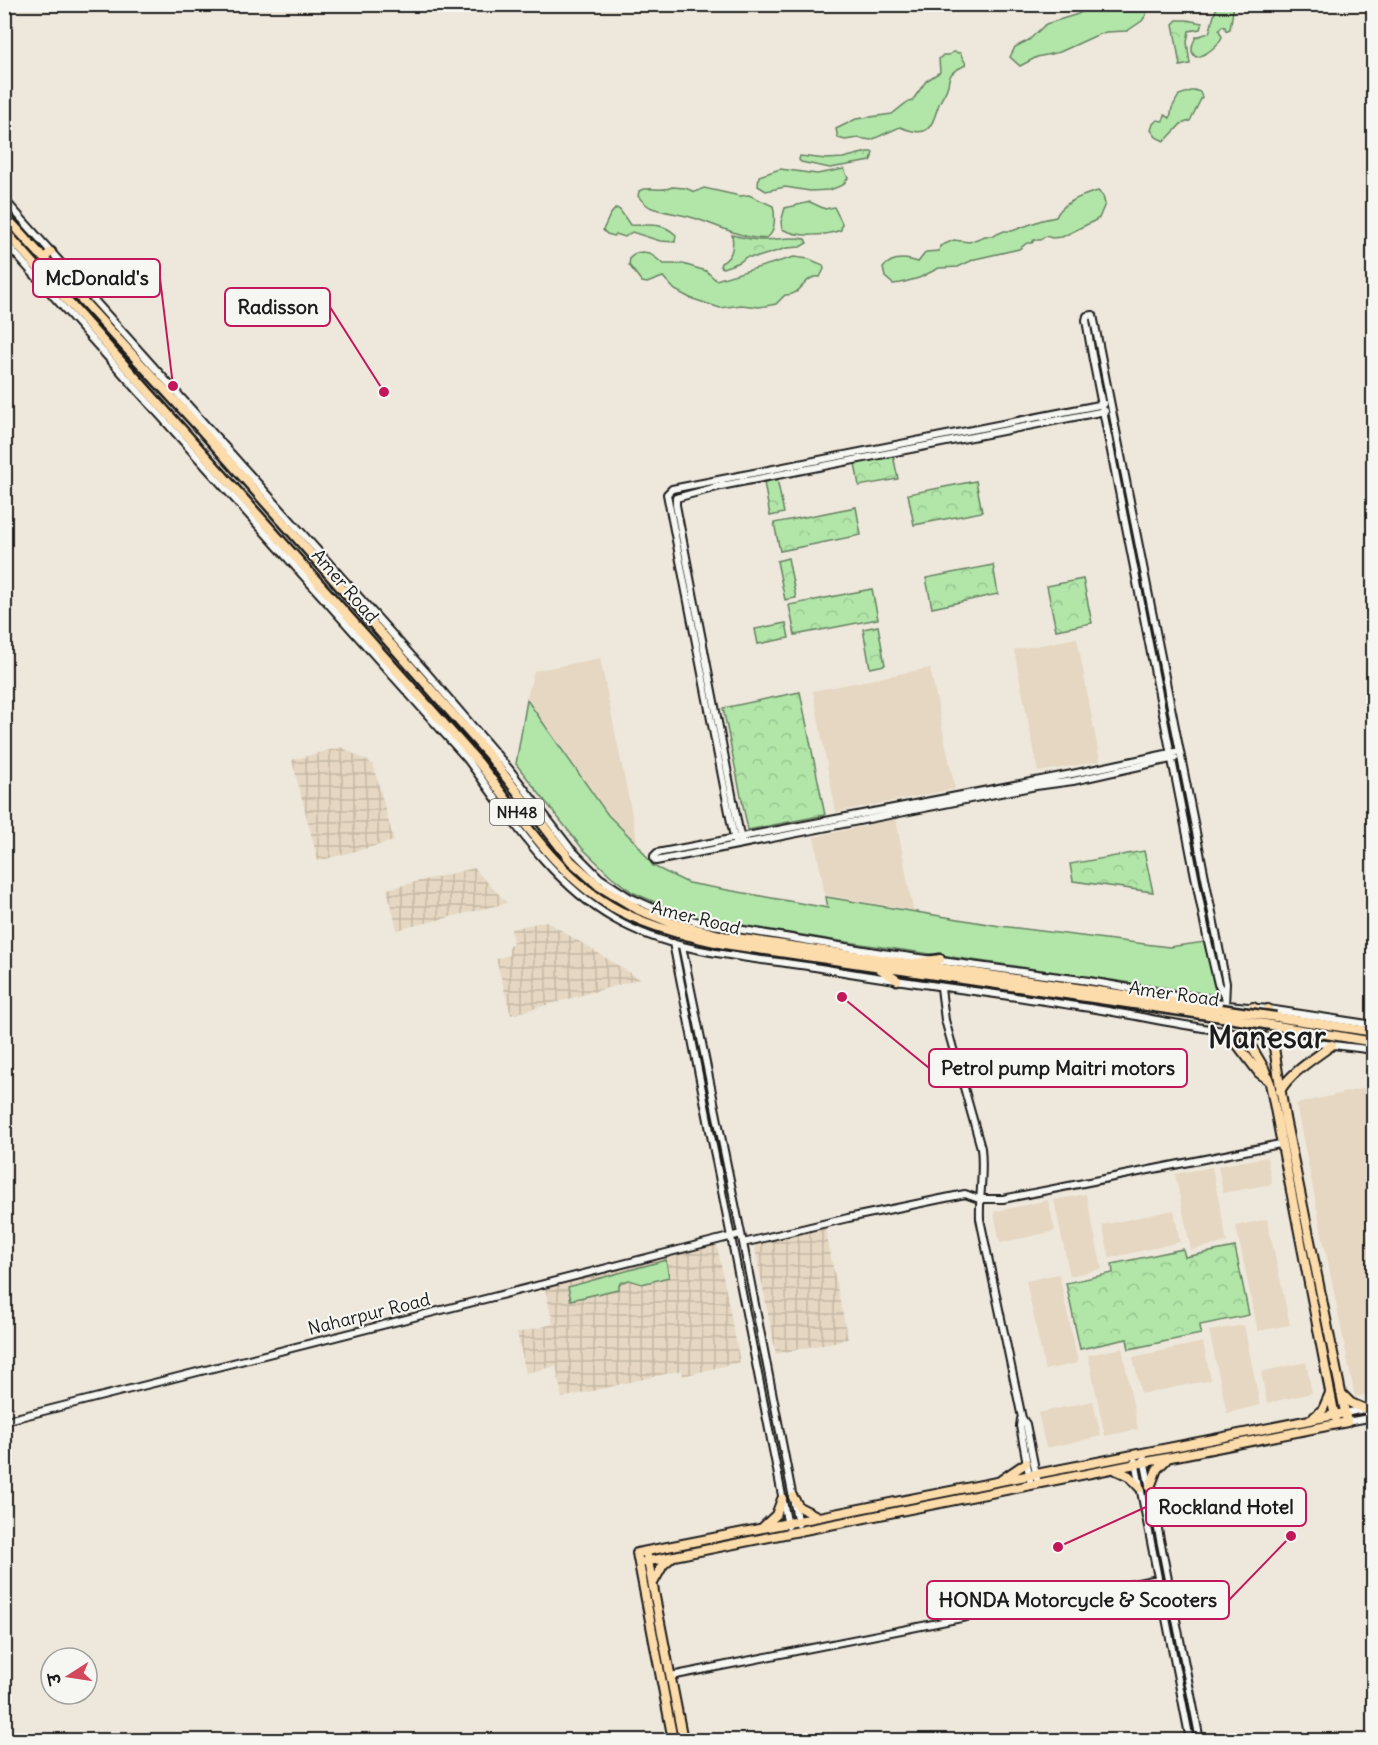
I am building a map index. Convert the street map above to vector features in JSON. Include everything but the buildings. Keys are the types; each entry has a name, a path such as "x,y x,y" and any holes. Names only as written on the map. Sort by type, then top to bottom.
{"highway":[{"name":"NH48","path":"4,215 48,255"},
{"name":"NH48","path":"4,230 16,243"},
{"path":"4,239 16,243"},
{"name":"Amer Road","path":"16,243 259,521 432,715 479,763 511,812 562,867 587,890 617,910 668,932 724,944 879,968 1223,1010"},
{"name":"Amer Road","path":"48,255 464,728 514,781 571,861 599,886 639,910 672,923 723,936 1223,1010 1374,1042"},
{"path":"906,964 940,959"},
{"path":"879,968 897,981"},
{"name":"Amer Road","path":"1277,1022 1374,1032"}],"main road":[{"path":"1253,1007 1244,1034 1268,1080 1337,1425"},
{"path":"639,1563 1347,1422 1280,1091 1268,1009"},
{"path":"1227,1031 1262,1076 1268,1080"},
{"path":"1280,1091 1298,1071 1332,1045"},
{"path":"1323,1355 1332,1352"},
{"path":"1310,1420 1319,1413 1330,1392"},
{"path":"1341,1392 1351,1403 1369,1408"},
{"path":"673,1740 637,1553 1345,1413"},
{"path":"1150,1487 1157,1469 1170,1458"},
{"path":"997,1483 1026,1463"},
{"path":"1111,1470 1124,1472 1140,1488"},
{"path":"793,1497 799,1507 820,1517"},
{"path":"761,1529 776,1515 782,1499"},
{"path":"646,1552 684,1740"},
{"path":"653,1585 663,1565 674,1556"}],"street":[{"path":"4,199 48,255"},
{"path":"4,239 259,521"},
{"path":"1224,995 1218,984 1207,937 1087,316 1093,315 1166,692 1226,983 1223,1010 1227,1031"},
{"path":"738,842 676,498 721,486 1111,407"},
{"path":"738,842 657,853 654,859 656,861 738,842 1073,781 1180,753"},
{"path":"514,781 586,866 622,893 656,910 707,924 882,953 940,959 1089,981 1223,1010 1253,1007 1374,1025"},
{"path":"511,812 523,834 572,890 616,921 682,946 941,988 1083,1006 1244,1034 1374,1050"},
{"path":"673,943 789,1533"},
{"path":"682,946 799,1531"},
{"path":"941,988 945,1020 981,1148 984,1165 979,1199 980,1219 1022,1418 1026,1424 1035,1485"},
{"path":"743,1243 965,1194 979,1199 1003,1199 1281,1144"},
{"name":"Naharpur Road","path":"4,1421 741,1234"},
{"path":"1345,1413 1369,1408"},
{"path":"1347,1422 1374,1417"},
{"path":"1022,1418 1020,1426 1026,1463 1033,1476"},
{"path":"1143,1453 1200,1740"},
{"path":"1134,1455 1190,1740"},
{"path":"671,1676 1158,1579"}],"shaded area":[{"path":"1077,638 1100,761 1038,772 1014,650"},
{"path":"600,658 638,844 609,814 527,698 534,671"},
{"path":"930,668 955,789 836,812 813,691"},
{"path":"341,747 373,764 394,841 318,861 292,760"},
{"path":"896,819 913,910 825,895 814,837"},
{"path":"474,868 507,903 397,930 387,889"},
{"path":"546,921 640,979 511,1015 496,959 509,955 509,945 513,943 511,929"},
{"path":"1373,1086 1373,1393 1355,1397 1296,1104"},
{"path":"1267,1157 1272,1184 1223,1193 1218,1166"},
{"path":"1212,1167 1227,1242 1191,1250 1175,1174"},
{"path":"1086,1194 1102,1269 1070,1276 1054,1200"},
{"path":"1048,1200 1055,1231 1000,1243 994,1212"},
{"path":"1174,1210 1180,1242 1110,1258 1102,1225"},
{"path":"1267,1219 1290,1325 1258,1331 1236,1226"},
{"path":"825,1229 848,1339 776,1354 754,1243"},
{"path":"717,1245 740,1362 683,1376 682,1370 562,1398 556,1366 526,1373 517,1333 553,1324 545,1288"},
{"path":"1059,1274 1078,1363 1045,1370 1026,1281"},
{"path":"1244,1325 1260,1405 1227,1413 1209,1331"},
{"path":"1203,1342 1211,1380 1141,1394 1133,1357"},
{"path":"1122,1348 1138,1429 1105,1436 1088,1355"},
{"path":"1306,1362 1312,1393 1267,1403 1261,1372"},
{"path":"1093,1401 1101,1436 1046,1448 1038,1413"}],"green space":[{"path":"1095,4 1145,5 1146,15 1142,21 1127,31 1106,32 1060,52 1037,57 1020,66 1010,57 1015,47 1029,40 1046,24 1078,14"},
{"path":"1219,4 1234,5 1230,29 1226,31 1222,26 1219,30 1222,37 1218,44 1207,53 1196,57 1192,50 1193,42 1196,37 1209,33 1215,10"},
{"path":"1177,20 1202,23 1200,29 1189,31 1187,42 1190,64 1180,66 1173,24"},
{"path":"953,52 960,53 966,64 950,76 934,119 927,129 917,132 900,127 871,140 838,138 836,129 856,119 892,114 912,101 926,81 940,72 939,59"},
{"path":"1194,90 1200,92 1202,97 1190,121 1181,124 1164,141 1156,137 1151,130 1153,124 1157,120 1163,121 1165,115 1170,118 1179,95"},
{"path":"873,152 871,161 830,168 799,160 800,156 843,158"},
{"path":"780,169 817,174 844,169 848,178 843,185 830,190 810,191 785,187 766,191 758,186 759,176"},
{"path":"672,187 695,192 704,188 740,196 749,195 773,206 774,227 771,234 768,237 754,238 691,217 652,208 638,196 639,191 643,189"},
{"path":"1098,191 1103,196 1105,204 1099,218 1062,237 1046,236 1027,243 1019,249 975,259 958,267 939,268 919,278 901,283 893,284 885,277 883,268 891,261 904,259 918,262 926,252 939,251 940,246 954,240 969,242 1056,217 1068,204"},
{"path":"810,202 825,209 834,207 842,223 841,230 812,235 796,234 782,229 781,222 785,208"},
{"path":"616,208 620,210 630,225 660,226 676,235 675,242 660,241 632,232 625,237 607,234 603,230"},
{"path":"732,235 757,240 799,238 805,239 807,243 800,247 787,248 758,257 746,257 740,262 723,268 720,266 721,263 728,258 731,252"},
{"path":"642,252 649,253 664,264 683,264 706,271 716,280 794,257 809,259 823,265 824,269 820,277 810,279 796,292 785,295 776,304 720,308 690,298 675,290 663,277 647,283 642,282 629,265 630,258"},
{"path":"893,455 898,479 859,486 855,463"},
{"path":"777,479 784,513 770,516 764,482"},
{"path":"976,481 982,512 914,525 908,494"},
{"path":"856,507 861,535 780,551 774,523"},
{"path":"788,558 796,598 785,600 777,561"},
{"path":"993,565 998,594 932,608 926,578"},
{"path":"1083,579 1092,623 1056,630 1047,586"},
{"path":"872,589 878,619 795,635 789,605"},
{"path":"786,623 789,638 758,644 755,629"},
{"path":"878,626 885,665 870,668 863,629"},
{"path":"800,692 825,815 748,830 723,708"},
{"path":"527,700 608,815 638,845 653,866 688,883 828,908 826,897 1000,926 1169,947 1205,942 1216,995 833,940 686,916 632,892 611,876 582,848 516,764"},
{"path":"1144,851 1153,892 1073,881 1070,864"},
{"path":"1235,1247 1249,1315 1200,1325 1201,1334 1129,1349 1127,1339 1080,1349 1066,1283 1113,1273 1112,1264 1183,1249 1185,1257"},
{"path":"666,1260 669,1277 642,1284 629,1280 620,1283 618,1289 571,1300 568,1287"}],"place":[{"name":"McDonald's","path":"173,386"},
{"name":"Radisson","path":"384,392"},
{"name":"Petrol pump Maitri motors","path":"842,997"},
{"name":"HONDA Motorcycle & Scooters","path":"1291,1536"},
{"name":"Rockland Hotel","path":"1058,1547"}],"district":[{"name":"Manesar","path":"1267,1038"}]}
